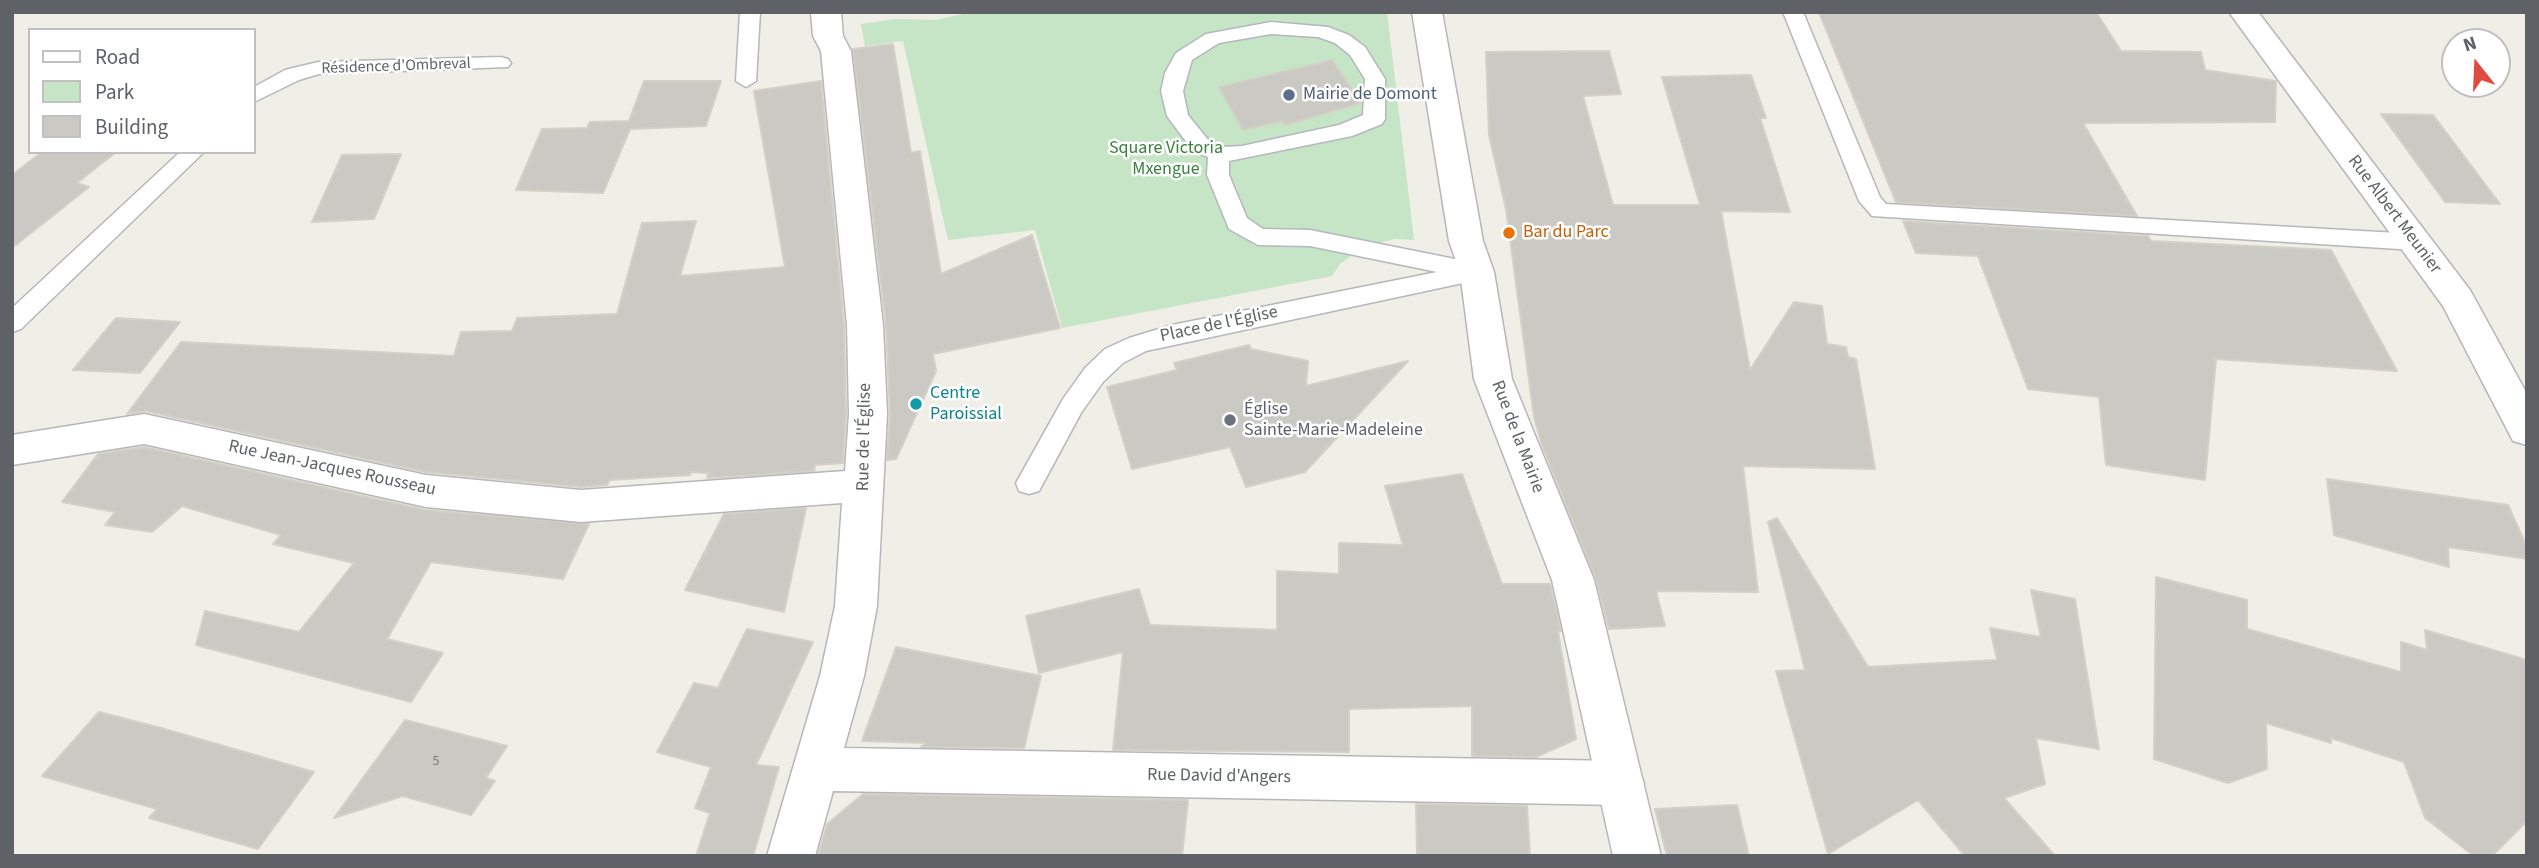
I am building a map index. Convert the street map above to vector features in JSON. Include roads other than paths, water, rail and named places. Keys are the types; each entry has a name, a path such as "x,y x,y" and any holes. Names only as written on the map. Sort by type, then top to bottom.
{"street":[{"name":"Rue de l'Église","path":"791,856 842,676 856,606 868,414 865,325 836,51 828,36 826,12"},
{"name":"Rue de la Mairie","path":"1427,12 1464,228 1477,272 1493,379 1573,580 1637,856"},
{"name":"Rue Albert Meunier","path":"2243,12 2457,299 2527,430"},
{"name":"Rue Jean-Jacques Rousseau","path":"12,450 144,429 426,491 581,506 864,486"},
{"name":"Rue David d'Angers","path":"817,769 1621,783"}],"lane":[{"path":"746,81 750,12"},
{"path":"1793,12 1870,201 1880,211 2415,242"},
{"path":"1325,22 1358,51 1375,79 1374,119 1295,143 1242,153 1221,154 1202,146 1178,116 1172,91 1175,73 1183,57 1193,48 1213,38 1236,32 1325,22"},
{"name":"Résidence d'Ombreval","path":"256,94 292,75 318,68 502,63"},
{"path":"12,323 191,154"},
{"path":"1221,154 1217,162 1217,175 1237,223 1258,237 1310,238 1477,272"},
{"name":"Place de l'Église","path":"1030,483 1072,407 1094,374 1114,356 1138,344 1172,334 1477,272"}],"place":[{"name":"Mairie de Domont","path":"1289,95"},
{"name":"Bar du Parc","path":"1509,233"},
{"name":"Centre Paroissial","path":"916,404"},
{"name":"Église Sainte-Marie-Madeleine","path":"1230,420"}],"park label":[{"name":"Square Victoria Mxengue","path":"1166,159"}]}
